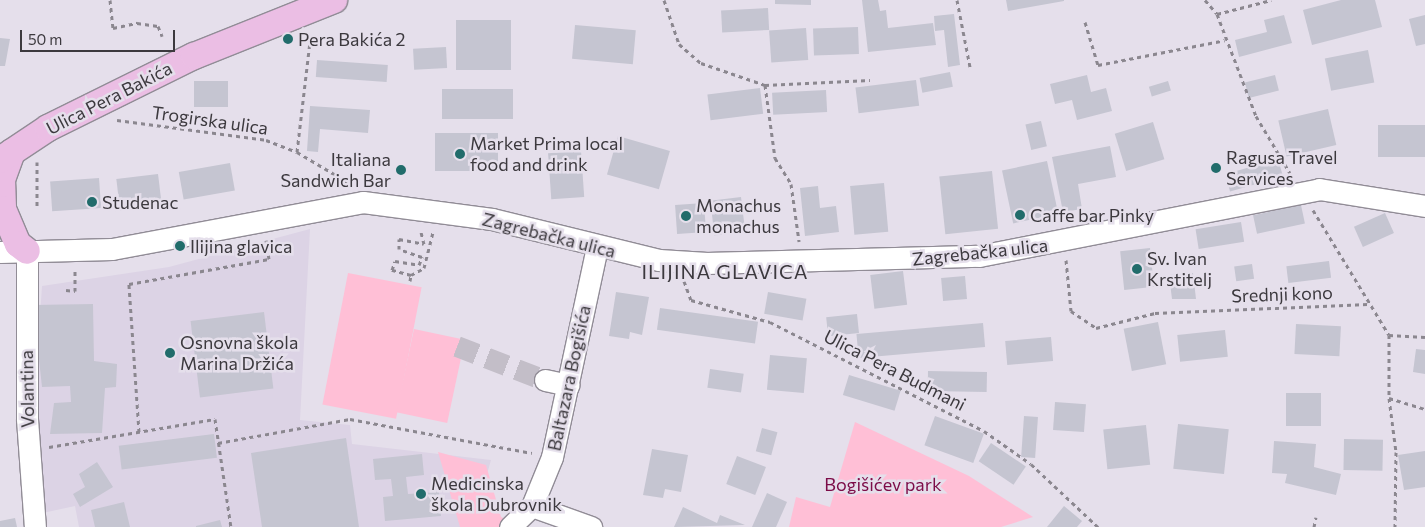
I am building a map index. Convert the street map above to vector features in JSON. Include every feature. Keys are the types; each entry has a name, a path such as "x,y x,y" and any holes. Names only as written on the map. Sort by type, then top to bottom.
{"main road":[{"name":"Ulica Pera Bakića","path":"6,156 82,110 194,56 334,0"},
{"path":"6,156 2,179 3,209 18,244 26,251"}],"street":[{"name":"Zagrebačka ulica","path":"0,252 76,250 129,246 336,205 410,205 597,247 679,261 939,260 1064,242 1319,189 1425,206"},
{"name":"Baltazara Bogišića","path":"510,527 532,506 552,458 597,247"},
{"name":"Volantina","path":"26,251 29,451 35,527"},
{"path":"545,380 568,385"},
{"path":"532,506 592,527"}],"path":[{"path":"110,0 113,28 137,23 158,26 162,36"},
{"path":"664,0 679,44 701,63 765,85 870,80"},
{"path":"957,0 970,67"},
{"path":"1205,0 1217,14 1225,40 1256,116 1292,175"},
{"path":"1217,14 1271,0"},
{"path":"1086,22 1098,65 1225,40"},
{"path":"298,152 311,30"},
{"path":"765,85 775,158 791,184 801,251"},
{"name":"Trogirska ulica","path":"110,118 266,140 298,152 356,187"},
{"path":"37,159 37,209"},
{"path":"410,205 406,227 425,234 424,244 399,239 399,249 422,257 418,265 395,261 392,270 411,275 424,268 438,210"},
{"path":"1312,208 1368,304 1389,335 1389,398 1396,452 1396,527"},
{"path":"139,432 129,284 269,259 266,240"},
{"name":"Srednji kono","path":"1064,242 1071,311 1096,328 1155,312 1368,304"},
{"path":"66,290 75,291 76,250"},
{"name":"Ulica Pera Budmani","path":"679,261 691,300 770,322 984,431 1032,464 1098,527"},
{"path":"410,281 411,275"},
{"path":"1389,335 1425,337"},
{"path":"1389,398 1425,409"},
{"path":"29,451 215,419 231,527"},
{"path":"218,443 350,419 552,458"},
{"path":"1314,527 1316,517"}],"shaded area":[{"name":"Osnovna škola Marina Držića","path":"310,229 300,420 350,425 352,444 491,460 472,527 79,527 75,506 38,514 33,420 42,286 169,267"}],"green space":[{"path":"348,273 422,287 396,419 322,405"},
{"path":"414,329 465,340 447,423 396,412"},
{"name":"Bogišićev park","path":"855,422 969,476 1033,517 1001,527 789,527 796,497 830,507"},
{"path":"438,452 486,465 501,517 522,527 460,527"}],"building":[{"path":"775,0 811,0 811,5 775,4"},
{"path":"862,0 878,0 880,11 886,10 888,28 933,23 936,45 868,52"},
{"path":"1006,0 1064,0 1064,1 1008,11"},
{"path":"1341,0 1375,0 1382,27 1312,45 1303,10"},
{"path":"768,8 769,30 722,32 721,10"},
{"path":"954,14 960,65 948,67 944,30 935,31 934,16"},
{"path":"1284,15 1292,43 1239,57 1235,40 1267,32 1264,20"},
{"path":"1425,15 1425,44 1416,46 1409,19"},
{"path":"456,20 511,20 511,70 456,70"},
{"path":"575,25 636,30 633,64 572,59"},
{"path":"858,27 859,54 814,56 813,29"},
{"path":"806,28 808,60 771,63 769,31"},
{"path":"0,38 10,39 5,66 0,66"},
{"path":"446,47 447,68 414,70 413,49"},
{"path":"1368,50 1374,82 1331,91 1325,58"},
{"path":"317,60 388,65 387,82 316,77"},
{"path":"950,72 953,87 922,93 920,78"},
{"path":"1087,75 1091,92 1106,88 1112,111 1077,120 1072,100 1055,104 1050,84"},
{"path":"1275,75 1279,91 1249,98 1245,82"},
{"path":"916,80 919,106 859,113 855,87"},
{"path":"194,81 228,81 228,107 194,107"},
{"path":"1168,81 1171,91 1152,96 1149,87"},
{"path":"760,88 763,114 711,120 707,94"},
{"path":"442,89 513,89 513,119 442,119"},
{"path":"826,90 827,112 773,115 772,93"},
{"path":"310,106 370,110 368,133 320,129 318,152 307,151"},
{"path":"1328,109 1336,145 1287,157 1278,120"},
{"path":"1041,121 1047,146 1031,150 1025,125"},
{"path":"1153,122 1164,159 1126,171 1115,134"},
{"path":"1378,125 1425,125 1425,157 1378,157"},
{"path":"435,133 498,133 498,171 435,171"},
{"path":"618,136 670,151 659,189 607,174"},
{"path":"1110,146 1116,177 1078,184 1082,209 1063,212 1052,157"},
{"path":"581,151 584,197 551,199 548,153"},
{"path":"1278,159 1283,176 1230,191 1225,174"},
{"path":"1047,161 1058,214 1013,223 1002,171"},
{"path":"230,163 235,191 184,200 179,172"},
{"path":"992,171 998,229 945,234 939,177"},
{"path":"158,174 162,206 120,211 116,179"},
{"path":"99,178 101,208 52,211 50,181"},
{"path":"884,183 888,232 854,235 850,186"},
{"path":"818,186 820,208 836,206 839,232 805,236 800,188"},
{"path":"741,197 745,232 714,236 710,201"},
{"path":"704,203 706,232 677,234 675,205"},
{"path":"1301,205 1305,224 1257,234 1253,215"},
{"path":"1385,213 1394,233 1363,247 1354,227"},
{"path":"1241,222 1244,242 1199,249 1196,229"},
{"name":"Sv. Ivan Krstitelj","path":"1150,248 1154,287 1124,290 1120,251"},
{"path":"1329,261 1331,278 1288,283 1286,266"},
{"path":"1252,264 1254,279 1236,281 1234,267"},
{"path":"903,271 907,305 874,309 870,275"},
{"path":"1193,273 1196,299 1172,299 1169,275"},
{"path":"965,276 967,299 943,301 941,278"},
{"path":"616,292 649,297 642,335 630,332 629,339 609,336"},
{"path":"768,292 806,299 803,320 764,314"},
{"path":"93,304 94,361 117,364 116,387 105,388 102,433 50,434 54,403 71,402 70,386 42,387 33,305"},
{"path":"660,308 758,322 755,344 657,330"},
{"path":"264,312 273,388 200,397 191,321"},
{"path":"857,314 859,333 828,336 826,317"},
{"path":"1158,322 1166,364 1132,371 1124,329"},
{"path":"983,323 985,347 859,358 856,334"},
{"path":"1296,324 1341,326 1339,356 1294,354"},
{"path":"1225,330 1228,357 1180,362 1177,335"},
{"path":"1051,337 1053,361 1007,365 1005,341"},
{"path":"1416,349 1425,350 1425,374 1413,372"},
{"path":"770,355 807,358 804,393 767,390"},
{"path":"710,369 744,374 741,393 707,388"},
{"path":"928,371 987,372 987,392 928,391"},
{"path":"849,375 901,391 895,411 843,395"},
{"path":"1286,393 1321,393 1321,426 1286,426"},
{"path":"1055,402 1086,404 1084,432 1053,430"},
{"path":"935,416 984,434 973,463 924,445"},
{"path":"1024,416 1038,417 1035,458 1021,457"},
{"path":"1178,424 1229,429 1224,474 1173,469"},
{"path":"1146,425 1150,465 1107,469 1103,429"},
{"path":"762,428 777,432 771,455 756,451"},
{"path":"214,434 217,458 122,470 119,446"},
{"path":"346,438 359,527 262,527 251,453"},
{"path":"1344,439 1383,440 1382,471 1343,470"},
{"path":"1274,441 1316,444 1314,467 1341,474 1336,495 1285,483 1287,474 1272,473"},
{"path":"991,443 1026,466 1014,485 979,461"},
{"path":"652,449 688,455 681,492 665,489 663,498 643,495"},
{"path":"1425,451 1425,487 1404,490 1398,455"},
{"path":"422,454 424,475 406,477 408,494 439,492 441,516 385,521 383,497 393,496 391,479 375,480 373,459"},
{"path":"737,456 766,467 755,495 726,484"},
{"path":"97,462 113,487 80,507 73,494 85,487 79,474"},
{"path":"767,493 787,502 776,527 752,527"},
{"path":"124,502 130,527 95,527 91,510"},
{"path":"1064,506 1082,521 1077,527 1047,527"},
{"path":"683,507 717,523 720,515 745,525 674,527"},
{"path":"15,518 17,527 0,527 0,521"},
{"path":"220,520 222,527 196,527 196,526"}],"tunnel":[{"path":"457,346 545,380"}],"place":[{"name":"Pera Bakića 2","path":"288,39"},
{"name":"Market Prima local food and drink","path":"460,154"},
{"name":"Ragusa Travel Services","path":"1216,168"},
{"name":"Italiana Sandwich Bar","path":"401,170"},
{"name":"Studenac","path":"92,202"},
{"name":"Caffe bar Pinky","path":"1020,215"},
{"name":"Monachus monachus","path":"686,216"},
{"name":"Ilijina glavica","path":"180,246"},
{"name":"Sv. Ivan Krstitelj","path":"1137,269"},
{"name":"Osnovna škola Marina Držića","path":"170,353"},
{"name":"Medicinska škola Dubrovnik","path":"421,494"}],"district":[{"name":"ILIJINA GLAVICA","path":"725,271"}]}
